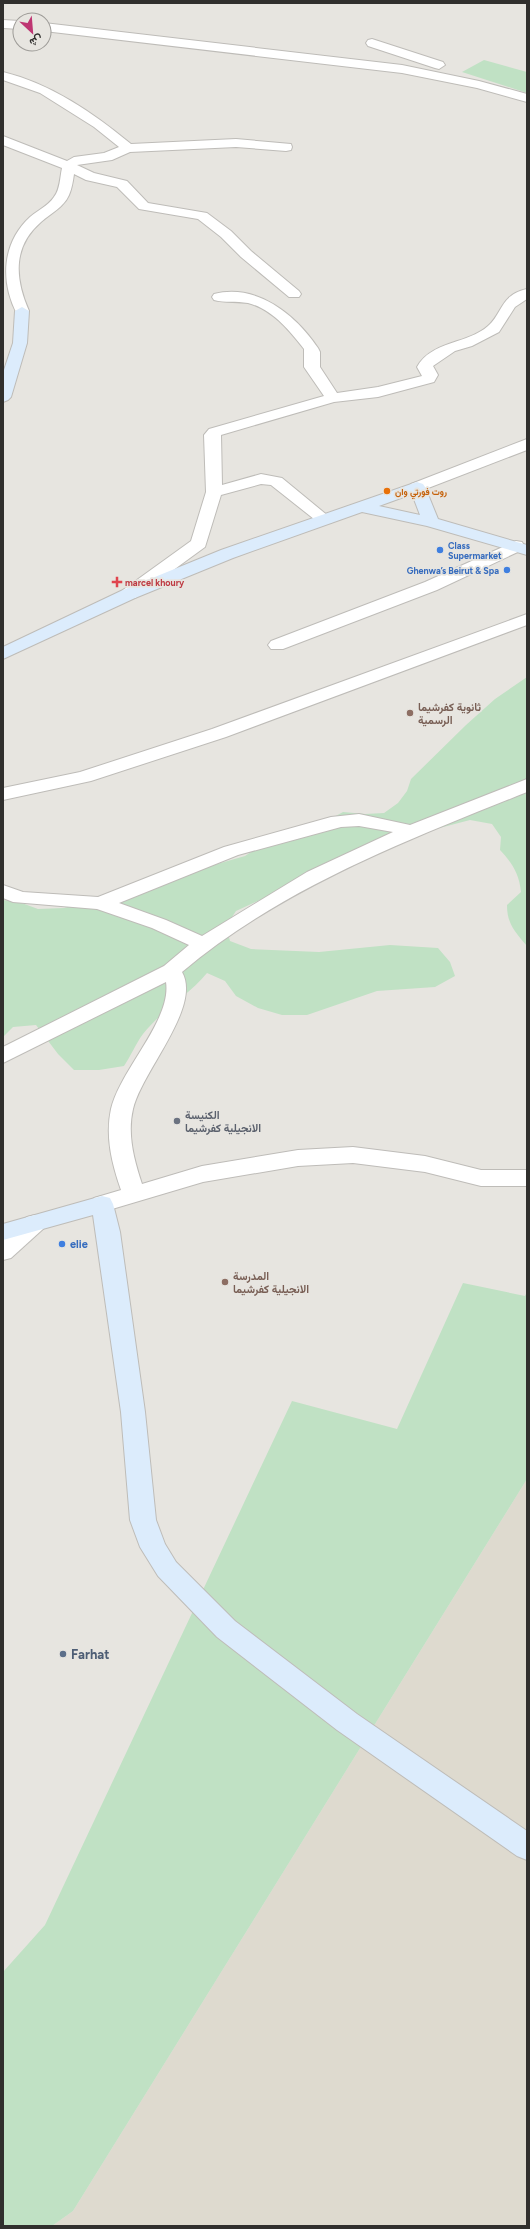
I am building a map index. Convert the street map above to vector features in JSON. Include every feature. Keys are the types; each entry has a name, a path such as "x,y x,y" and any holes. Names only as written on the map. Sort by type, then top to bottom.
{"street":[{"path":"52,27 360,63 450,78 527,98"},
{"path":"372,43 435,62 447,72 450,78"},
{"path":"3,76 44,90 98,124 128,148"},
{"path":"510,93 514,102 525,111"},
{"path":"3,140 69,166 91,177 107,179 122,184 133,193 144,206 202,216 226,234 246,254 294,294"},
{"path":"3,397 20,343 10,269 11,255 20,236 55,205 63,194 69,166 74,161 107,157 128,148 236,143 286,147"},
{"path":"129,594 199,543 214,492 212,435 215,432 333,398 378,392 429,379 430,375 425,367 427,363 450,348 467,343 494,329 510,304 527,293"},
{"path":"220,297 243,297 263,302 287,320 311,348 313,352 312,367 333,398"},
{"path":"3,654 129,594 227,554 418,487 527,444"},
{"path":"214,492 261,479 276,481 325,520"},
{"path":"418,487 431,522"},
{"path":"363,507 431,522 522,548"},
{"path":"277,645 432,586 522,548"},
{"path":"3,794 84,777 219,733 527,620"},
{"path":"3,1056 171,971 203,944 314,876 412,831 527,786"},
{"path":"100,902 231,851 328,825 342,819 362,820 412,831"},
{"path":"3,891 20,898 100,902 160,924 203,944"},
{"path":"134,1195 124,1164 118,1134 120,1117 122,1107 135,1075 164,1028 174,1002 177,983 171,971"},
{"path":"3,1232 202,1174 298,1158 352,1155 425,1164 481,1178 527,1178"},
{"path":"102,1204 108,1232 133,1412 143,1520 153,1547 167,1569 232,1633 347,1722 527,1847"},
{"path":"3,1252 35,1223"}],"shaded area":[{"path":"527,1479 527,2226 52,2226 73,2211"}],"green space":[{"path":"484,60 527,72 527,93 462,72"},
{"path":"527,677 527,946 515,932 508,917 507,905 521,892 519,879 514,869 500,850 501,837 492,824 470,820 428,831 284,889 236,911 226,926 230,941 251,949 319,952 390,945 438,948 450,962 455,976 435,987 377,991 307,1015 282,1015 258,1008 236,996 225,981 207,973 192,989 150,1026 140,1038 124,1066 99,1070 74,1070 58,1054 36,1025 13,1027 3,1037 3,900 19,902 38,909 64,908 245,856 280,833 323,823 343,812 365,814 384,813 398,803 407,791 411,779 466,725 495,699"},
{"path":"463,1283 525,1296 527,1292 527,1479 73,2211 52,2226 3,2226 3,1972 45,1925 292,1401 397,1429"}],"place":[{"name":"روت فورتي وان","path":"387,491"},
{"name":"Class Supermarket","path":"440,550"},
{"name":"Ghenwa’s Beirut & Spa","path":"507,570"},
{"name":"marcel khoury","path":"117,582"},
{"name":"ثانوية كفرشيما الرسمية","path":"410,713"},
{"name":"الكنيسة الانجيلية كفرشيما","path":"177,1121"},
{"name":"elie","path":"62,1244"},
{"name":"المدرسة الانجيلية كفرشيما","path":"225,1282"},
{"name":"Farhat","path":"63,1654"}]}
